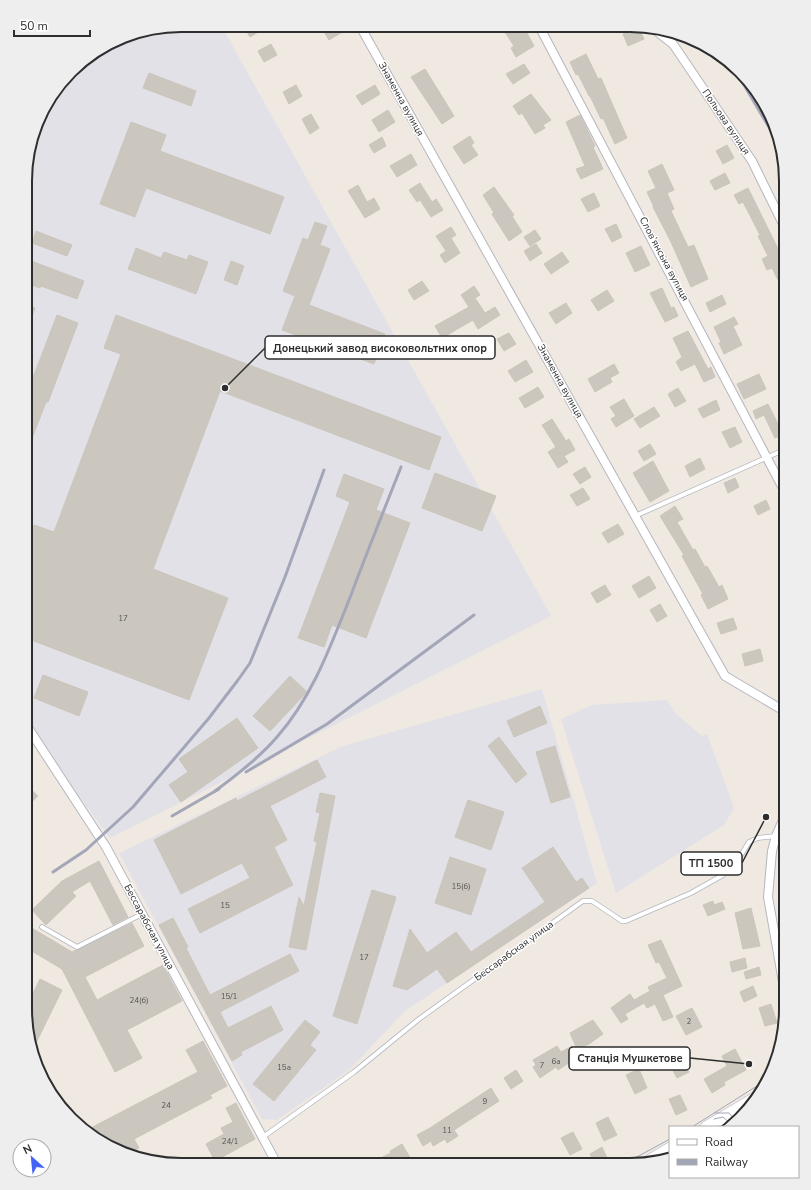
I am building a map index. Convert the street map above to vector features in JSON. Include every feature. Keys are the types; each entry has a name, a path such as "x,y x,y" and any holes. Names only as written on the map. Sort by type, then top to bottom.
{"main road":[{"path":"710,1126 723,1123"},
{"path":"658,1155 669,1149"}],"street":[{"name":"Знаменна вулиця","path":"363,32 725,676 779,708"},
{"name":"Слов’янська вулиця","path":"542,32 779,480"},
{"name":"Польова вулиця","path":"662,36 673,44 752,161 779,216"},
{"name":"Бессарабская улица","path":"32,732 100,837 263,1137 272,1158"},
{"path":"779,829 772,851 768,896 779,959"}],"lane":[{"path":"636,516 779,452"},
{"name":"Бессарабская улица","path":"263,1137 354,1072 419,1019 583,901 592,901 622,921 626,921 691,893 723,875 738,860 749,842 758,838 776,836"},
{"path":"42,926 77,947 142,914"}],"shaded area":[{"path":"225,32 551,616 110,838 32,733 33,162 43,124 57,98 83,69 98,57 124,43 162,33"},
{"path":"542,689 597,883 405,1011 349,1070 277,1120 262,1119 119,853 343,746"},
{"path":"667,700 676,714 702,736 707,734 734,808 724,825 616,893 561,719 592,705"}],"building":[{"path":"247,32 258,32 250,37"},
{"path":"324,32 342,32 329,40"},
{"path":"505,32 526,32 534,46 516,57 511,48 514,46"},
{"path":"627,32 641,32 644,39 628,46 623,34"},
{"path":"271,44 277,55 264,62 258,51"},
{"path":"586,54 598,79 601,78 627,138 615,144 603,118 601,119 590,96 578,74 576,75 570,62"},
{"path":"524,64 530,73 513,84 506,74"},
{"path":"425,69 454,116 442,124 411,77"},
{"path":"149,73 196,91 191,106 143,88"},
{"path":"296,85 302,96 289,104 283,92"},
{"path":"375,85 380,94 362,105 356,96"},
{"path":"531,94 551,120 543,125 545,128 535,134 522,113 519,115 513,106"},
{"path":"388,110 395,122 379,132 372,120"},
{"path":"311,114 319,128 310,134 302,119"},
{"path":"580,115 595,146 593,147 603,169 581,179 576,169 585,166 566,122"},
{"path":"131,122 166,135 160,151 284,197 270,234 146,188 135,217 100,204"},
{"path":"470,136 474,143 471,145 478,155 464,164 453,147"},
{"path":"382,137 386,146 374,153 369,145"},
{"path":"727,145 734,158 723,164 716,151"},
{"path":"411,154 417,165 397,177 390,166"},
{"path":"662,164 674,190 667,193 674,209 671,211 688,247 694,245 708,279 691,287 647,192 656,188 648,171"},
{"path":"725,173 730,183 715,190 710,181"},
{"path":"420,183 432,202 436,199 443,210 431,217 420,200 417,202 409,190"},
{"path":"358,185 367,202 374,198 380,209 365,218 348,191"},
{"path":"494,187 514,215 512,216 522,232 509,241 492,214 494,213 483,195"},
{"path":"748,188 779,251 779,282 772,268 767,270 762,259 768,256 758,236 760,235 743,202 739,204 734,195"},
{"path":"594,193 600,206 588,212 581,199"},
{"path":"315,222 327,226 320,245 330,249 309,305 385,334 374,364 282,330 295,296 283,291 303,238 308,240"},
{"path":"616,224 622,237 612,242 605,229"},
{"path":"451,227 456,235 451,238 460,253 445,263 440,255 446,251 436,236"},
{"path":"535,230 541,239 530,246 524,237"},
{"path":"36,231 72,245 67,256 32,243"},
{"path":"536,244 542,253 530,261 524,251"},
{"path":"641,246 650,265 635,272 626,253"},
{"path":"136,248 161,258 164,252 187,260 189,255 208,262 196,294 128,269"},
{"path":"562,252 569,262 551,274 544,264"},
{"path":"32,261 84,281 77,299 41,286 40,288 32,285"},
{"path":"231,261 244,266 237,285 224,280"},
{"path":"422,281 429,291 414,300 408,290"},
{"path":"474,286 480,295 475,298 485,313 495,307 500,315 478,329 473,320 442,338 435,326 469,307 461,295"},
{"path":"662,288 671,308 674,307 678,316 665,322 650,293"},
{"path":"607,290 614,301 598,311 591,300"},
{"path":"722,295 726,304 710,312 706,303"},
{"path":"566,303 572,313 556,324 549,313"},
{"path":"32,307 35,308 32,316"},
{"path":"57,315 78,323 48,402 46,402 32,438 32,380"},
{"path":"116,315 441,437 429,470 220,391 153,569 228,598 189,700 32,640 32,530 34,525 54,532 121,354 104,348"},
{"path":"734,317 738,324 733,326 742,345 724,354 719,343 721,342 714,327"},
{"path":"688,331 708,369 711,367 715,377 704,382 695,364 681,371 676,362 682,357 673,338"},
{"path":"509,333 516,344 504,351 497,339"},
{"path":"526,360 533,372 515,382 508,371"},
{"path":"614,364 619,373 610,378 612,382 595,392 588,379"},
{"path":"759,374 766,389 744,399 737,384"},
{"path":"538,387 544,397 525,408 519,398"},
{"path":"678,388 686,401 675,407 668,394"},
{"path":"624,399 634,416 616,427 611,419 616,416 610,407"},
{"path":"716,400 720,410 703,418 698,409"},
{"path":"768,404 779,424 779,436 775,438 764,415 756,419 753,411"},
{"path":"654,407 660,416 640,428 634,419"},
{"path":"552,419 566,441 569,439 575,450 564,456 568,462 558,468 548,452 556,447 542,425"},
{"path":"735,427 742,442 730,448 722,432"},
{"path":"650,444 656,454 644,461 638,451"},
{"path":"700,458 705,469 690,477 685,466"},
{"path":"653,461 669,491 650,502 633,473"},
{"path":"585,467 591,477 580,484 573,474"},
{"path":"435,473 496,496 482,531 422,508"},
{"path":"344,474 384,489 376,510 410,523 366,638 332,625 324,647 298,638 350,502 336,496"},
{"path":"735,478 739,487 728,493 724,483"},
{"path":"583,488 590,499 577,506 570,495"},
{"path":"766,500 770,509 758,515 754,506"},
{"path":"675,506 683,519 677,522 693,550 695,549 705,567 707,566 719,587 722,585 728,599 708,609 701,595 703,594 682,556 684,555 660,516"},
{"path":"618,524 624,534 608,543 602,533"},
{"path":"649,576 656,588 639,598 632,586"},
{"path":"605,585 611,595 597,603 591,593"},
{"path":"660,604 667,616 657,622 650,610"},
{"path":"733,618 737,629 721,634 717,623"},
{"path":"760,649 763,661 745,666 742,654"},
{"path":"43,675 88,692 79,716 34,698"},
{"path":"290,676 307,692 270,731 253,716"},
{"path":"540,706 547,723 514,737 507,721"},
{"path":"237,718 258,748 181,802 169,785 188,772 179,759"},
{"path":"499,737 527,774 516,783 488,746"},
{"path":"555,746 570,797 551,803 536,752"},
{"path":"317,760 326,777 270,806 287,840 274,847 293,885 200,933 188,909 250,878 242,863 181,894 154,840 236,798 237,801"},
{"path":"32,790 38,796 32,802"},
{"path":"320,793 335,796 306,950 289,947 299,897 304,906 317,842 314,841 320,813 316,812"},
{"path":"468,800 504,812 491,850 455,837"},
{"path":"553,847 576,882 582,878 589,888 447,983 437,969 407,990 393,986 410,929 427,953 456,932 471,952 545,902 522,868"},
{"path":"450,857 486,869 471,915 435,903"},
{"path":"99,861 128,917 113,925 90,881 72,892 76,896 46,925 32,910 62,881"},
{"path":"372,890 396,897 357,1024 333,1016"},
{"path":"713,901 714,905 722,902 725,909 708,916 703,905"},
{"path":"751,908 760,946 743,949 735,913"},
{"path":"173,918 188,947 186,948 210,995 290,954 299,971 220,1012 228,1028 271,1006 283,1030 241,1052 242,1055 232,1061 159,925"},
{"path":"132,923 144,946 85,977 97,1000 163,965 182,1001 127,1030 142,1058 115,1072 62,969 32,951 32,928 72,952"},
{"path":"661,940 682,986 663,995 673,1017 663,1021 655,1004 647,1008 644,1003 625,1014 628,1019 621,1023 611,1008 630,994 634,1000 650,991 648,987 667,978 659,962 656,963 648,945"},
{"path":"745,958 747,968 732,972 730,962"},
{"path":"759,967 761,975 746,979 744,972"},
{"path":"40,979 62,990 36,1043 32,1018 32,996"},
{"path":"753,986 757,996 744,1002 740,992"},
{"path":"771,1004 777,1023 765,1026 759,1008"},
{"path":"692,1008 702,1027 686,1035 676,1016"},
{"path":"305,1020 320,1032 310,1045 316,1050 274,1101 253,1084"},
{"path":"593,1020 603,1034 589,1044 577,1049 570,1033"},
{"path":"203,1041 227,1086 210,1095 212,1098 134,1139 139,1148 134,1150 115,1143 91,1128 198,1072 186,1050"},
{"path":"557,1046 561,1052 572,1046 578,1057 558,1070 556,1067 540,1078 533,1067 536,1065 533,1060"},
{"path":"735,1049 746,1070 724,1082 725,1085 712,1093 704,1079 727,1066 722,1056"},
{"path":"679,1053 689,1072 677,1078 667,1059"},
{"path":"639,1069 647,1088 635,1094 626,1075"},
{"path":"516,1070 523,1081 511,1089 504,1078"},
{"path":"491,1088 499,1101 454,1130 458,1136 447,1143 445,1139 433,1146 431,1141 423,1146 417,1135"},
{"path":"680,1095 687,1110 676,1115 669,1099"},
{"path":"236,1103 255,1139 220,1158 213,1158 206,1144 224,1134 221,1128 233,1122 226,1108"},
{"path":"608,1117 617,1135 604,1141 596,1123"},
{"path":"573,1132 582,1149 570,1155 561,1138"},
{"path":"402,1144 410,1158 381,1158 391,1153 390,1151"},
{"path":"602,1147 607,1158 592,1158 590,1154"}],"tram line":[{"path":"694,1126 758,1086"},
{"path":"715,1113 729,1113 732,1117"},
{"path":"714,1119 723,1117 728,1121"},
{"path":"635,1158 669,1140"}],"railway":[{"path":"745,86 769,127"},
{"path":"215,791 248,766 263,752 290,721 301,705 320,669 336,633 401,467"},
{"path":"53,872 86,850 133,807 209,718 250,663 285,577 324,470"},
{"path":"246,772 327,724 474,615"},
{"path":"172,816 219,789"}],"place":[{"name":"Донецький завод високовольтних опор","path":"225,388"},
{"name":"ТП 1500","path":"766,817"},
{"name":"Станція Мушкетове","path":"749,1064"}]}
